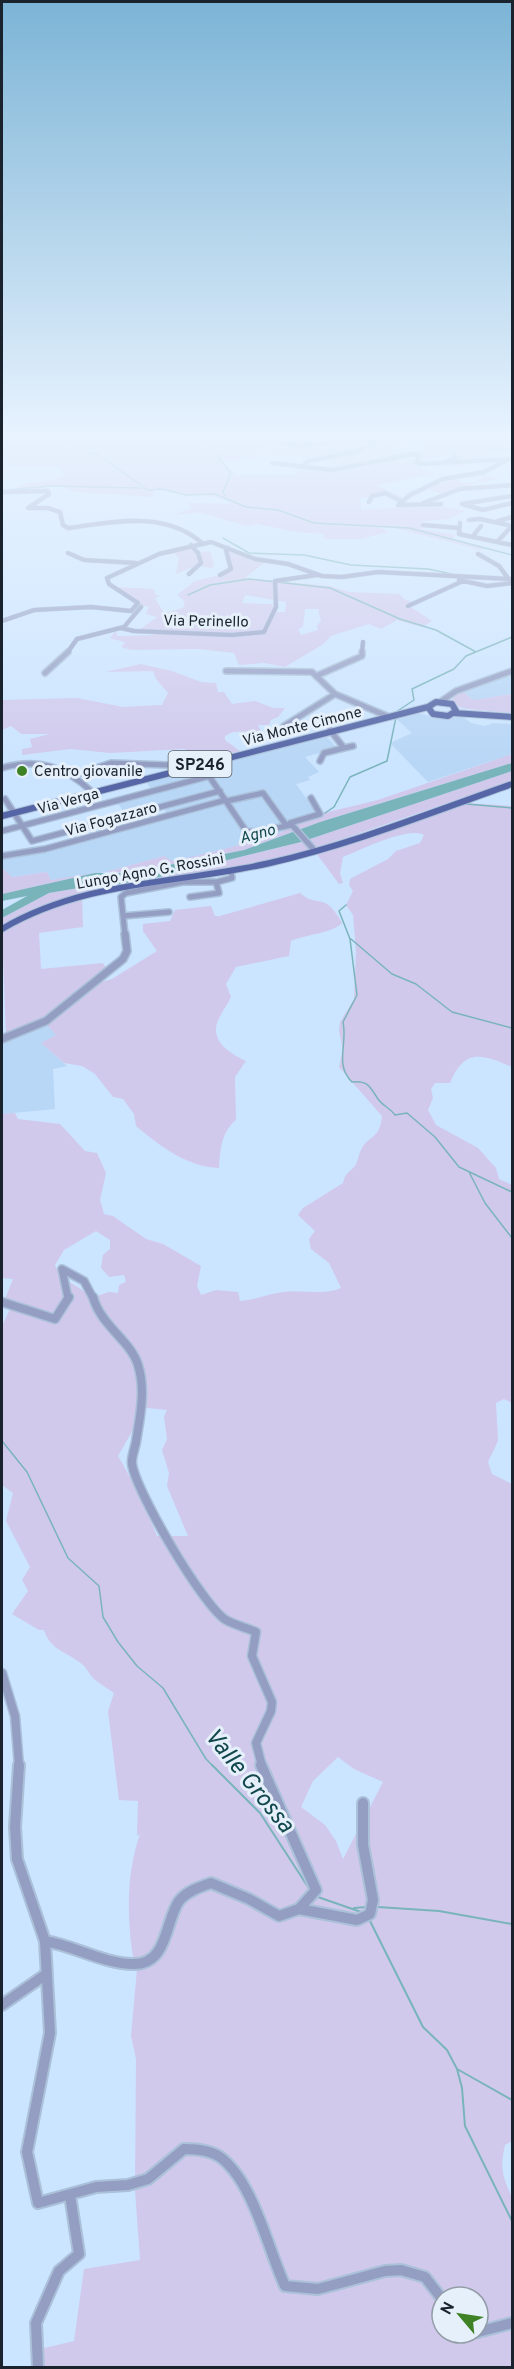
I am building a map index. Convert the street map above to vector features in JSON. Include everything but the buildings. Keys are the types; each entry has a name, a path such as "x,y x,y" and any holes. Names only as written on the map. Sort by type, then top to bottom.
{"main road":[{"name":"SP246","path":"428,708 440,702"},
{"path":"440,702 454,708 513,715"},
{"path":"428,708 433,714"},
{"name":"Via Monte Cimone","path":"2,816 330,730 428,708"},
{"name":"SP246","path":"433,714 444,716 454,708"},
{"name":"Via Monte Cimone","path":"399,714 433,714"},
{"name":"Lungo Agno G. Rossini","path":"2,929 51,904 121,887 231,871 315,851 513,784"}],"street":[{"path":"2,621 34,610 91,607 131,611 139,605 106,580 159,554 191,545 198,553 201,563 189,574"},
{"path":"218,545 317,575 342,577 394,573 511,580"},
{"path":"220,575 231,569 226,551 228,548"},
{"path":"68,553 84,560 138,564"},
{"path":"478,554 499,566 511,580"},
{"name":"Via Perinello","path":"121,628 134,632 232,635 264,632 269,626 278,599 278,588 275,582 317,575"},
{"path":"455,579 487,586 511,580"},
{"path":"408,606 463,580"},
{"name":"Via Perinello","path":"45,673 70,650 77,639 129,624 140,611 139,605"},
{"path":"316,676 362,656 363,642"},
{"path":"226,671 315,673 335,694 387,716"},
{"path":"440,702 453,693 513,671"},
{"path":"453,693 450,699 454,708"},
{"path":"284,726 324,698 335,694"},
{"path":"330,730 344,748"},
{"path":"320,760 324,753 353,746"},
{"path":"75,775 111,763 198,765 210,776 246,831 256,832 320,814 311,798"},
{"path":"2,768 17,765 58,766 75,775 92,792"},
{"name":"Via Verga","path":"2,831 210,776"},
{"name":"Via Fogazzaro","path":"21,825 32,841 220,791"},
{"name":"Via Fogazzaro","path":"2,856 45,849 227,800 263,793 287,825"},
{"path":"6,800 21,825"},
{"path":"287,825 296,826 305,841 315,851"},
{"path":"2,1039 46,1021 123,959 127,951 122,897 133,890 183,882 230,880 233,877 231,871"},
{"path":"190,897 219,893 216,882"},
{"path":"123,916 169,912"},
{"path":"2,1302 55,1319 64,1308 70,1288 62,1269 84,1281 98,1312 134,1353 141,1376 142,1407 132,1464 162,1533 199,1586 206,1601 226,1620 256,1632 257,1638 252,1656 272,1702 271,1711 256,1743 257,1755 316,1890 299,1908 279,1916 249,1899 211,1883 196,1888 177,1903 160,1951 151,1960 137,1964 117,1960 69,1944 45,1941"},
{"path":"2,1673 15,1716 19,1766 15,1827 17,1859 45,1941 45,1975 50,2033 27,2152 38,2203 96,2187 128,2186 148,2179 184,2149 202,2150 221,2157 243,2186 285,2286 298,2291 324,2288 393,2271 417,2273 432,2285"},
{"path":"299,1908 357,1920 370,1914 373,1900 363,1845 363,1803"},
{"path":"2,2005 45,1975"},
{"path":"39,2367 36,2323 59,2271 79,2254 70,2195"},
{"path":"490,2329 513,2323"}],"shaded area":[{"path":"460,545 485,548 482,550"},
{"path":"189,547 196,553 210,551 214,564 212,568 196,566 176,574 179,558 172,551"},
{"path":"227,550 265,562 245,578 330,586 349,592 399,594 406,600 414,602 408,605 432,621 422,627 397,620 381,629 369,624 331,636 322,645 285,667 264,663 239,665 234,653 198,649 131,650 121,647 124,642 110,638 116,631 117,636 154,635 154,633 139,630 157,617 146,614 149,606 141,606 117,587 154,589 155,594 160,596 155,598 164,613 183,608 185,602 177,595 195,581 224,574 231,569","holes":["245,595 286,602 285,612 274,612 273,604 242,603","305,609 318,609 321,621 317,626 318,630 301,635 298,630 303,626"]},
{"path":"141,664 172,671 201,682 216,683 218,692 224,692 232,704 255,701 273,708 285,708 278,717 271,720 269,725 258,725 261,731 233,732 225,736 225,740 240,751 197,762 185,749 110,753 70,749 22,755 22,749 32,747 30,739 50,734 21,734 11,726 2,730 2,700 77,698 123,707 162,705 168,693 156,679 153,671 105,672"},
{"path":"512,674 512,694 474,700 463,692"},
{"path":"457,692 463,692 474,700 512,694 512,713 459,707 452,700"},
{"path":"409,711 439,718 460,715 471,723 485,726 493,723 511,724 512,754 428,782 390,743 412,733 393,716"},
{"path":"325,734 337,748 305,757 319,772 308,777 310,780 296,784 319,816 293,826 288,825 266,794 166,815 165,807 128,817 115,800 152,790 145,781"},
{"path":"512,754 512,763 320,822 244,850 129,873 106,872 164,856 172,861 214,852 283,832 282,828 293,826 324,813 378,800"},
{"path":"512,763 512,771 301,842 143,881 118,886 114,882 49,893 2,918 2,910 27,896 2,901 2,894 95,873 129,873 244,850 320,822"},
{"path":"512,771 512,781 307,851 257,864 143,881 301,842"},
{"path":"262,796 283,824 256,830 244,826 230,801"},
{"path":"225,802 245,835 282,828 283,832 208,854 172,861 164,856 106,872 51,880 47,872 12,877 2,868 2,858 54,849"},
{"path":"466,803 512,806 512,1067 484,1057 469,1059 456,1071 450,1083 435,1083 431,1089 433,1098 428,1110 436,1125 478,1148 496,1168 499,1179 512,1185 512,1403 504,1399 496,1403 498,1441 488,1462 492,1474 512,1484 512,2141 505,2145 502,2165 512,2197 512,2367 33,2367 32,2351 74,2341 84,2269 140,2260 135,2190 136,2059 131,2036 137,1969 135,1969 132,1952 129,1901 132,1867 140,1834 137,1836 138,1801 119,1800 108,1711 114,1693 94,1679 82,1664 50,1642 44,1630 39,1630 12,1614 28,1591 22,1580 30,1567 6,1521 13,1493 2,1485 2,1326 11,1307 3,1304 13,1279 2,1278 2,1114 15,1113 18,1119 60,1124 85,1151 97,1153 106,1173 100,1200 104,1214 113,1216 146,1239 163,1244 201,1266 197,1286 201,1295 216,1290 238,1292 240,1301 290,1291 327,1292 341,1288 329,1263 311,1249 309,1239 315,1231 298,1215 303,1208 343,1183 356,1164 364,1145 381,1124 382,1116 339,1067 343,1050 339,1031 340,1022 354,999 356,951 353,915 346,905 353,891 349,885 350,879 388,859 396,851 420,843 424,835 417,833 396,836 343,857 340,873 343,883 339,884 316,853","holes":["96,1231 110,1240 110,1249 103,1255 101,1268 109,1277 124,1275 126,1282 119,1285 118,1293 109,1292 91,1298 62,1276 55,1265 64,1250","137,1409 167,1410 164,1417 167,1439 162,1450 169,1473 167,1486 188,1536 157,1536 139,1494 118,1456 134,1428","338,1757 354,1769 383,1782 343,1859 336,1841 325,1825 301,1807 313,1781"]},
{"path":"2,868 12,877 47,872 51,880 95,873 2,894"},
{"path":"114,882 118,886 58,900 2,925 2,918 49,893"},
{"path":"300,893 306,898 326,903 342,923 332,929 291,941 289,956 236,967 226,984 231,997 217,1023 217,1036 229,1051 246,1061 235,1077 236,1120 224,1136 219,1168 185,1160 164,1148 136,1126 134,1114 123,1099 113,1097 95,1074 82,1066 64,1063 41,1043 56,1035 45,1023 94,984 112,979 157,951 143,931 143,924 170,921 175,910 211,906 215,916 220,916"},
{"path":"82,897 83,927 39,933 41,969 103,963 107,970 50,1016 6,1037 2,931 43,910"},
{"path":"45,1023 57,1035 41,1043 67,1066 53,1069 55,1109 2,1114 2,1042"}],"waterway":[{"path":"234,545 249,553 304,555 351,565 428,569 452,574"},
{"path":"472,545 512,555"},
{"path":"188,595 210,585 249,579 330,588 400,619 436,630 476,652"},
{"path":"476,652 512,637"},
{"path":"396,712 414,700 412,689 454,669 466,656 476,652"},
{"path":"325,813 334,807 350,777 387,761 396,717"},
{"path":"466,804 512,808"},
{"path":"346,905 339,911 350,939 357,995 343,1022 343,1061 347,1075 352,1082 362,1082 368,1085 395,1115 407,1113 435,1137 459,1167 512,1192"},
{"path":"351,939 392,974 416,984 452,1012 512,1028"},
{"path":"469,1172 485,1203 512,1238"},
{"name":"Valle Grossa","path":"2,1441 27,1472 68,1558 99,1586 103,1617 118,1642 137,1666 163,1688 206,1759 260,1813 310,1890"},
{"name":"Valle Grossa","path":"318,1897 361,1912"},
{"path":"354,1908 367,1907"},
{"path":"378,1907 439,1911 512,1924"},
{"name":"Valle Grossa","path":"369,1919 423,2027 447,2050 457,2069"},
{"name":"Valle Grossa","path":"457,2069 512,2100"},
{"path":"457,2069 462,2088 465,2126 512,2221"}],"place":[{"name":"Centro giovanile","path":"22,771"}],"water label":[{"name":"Agno","path":"257,833"}]}
